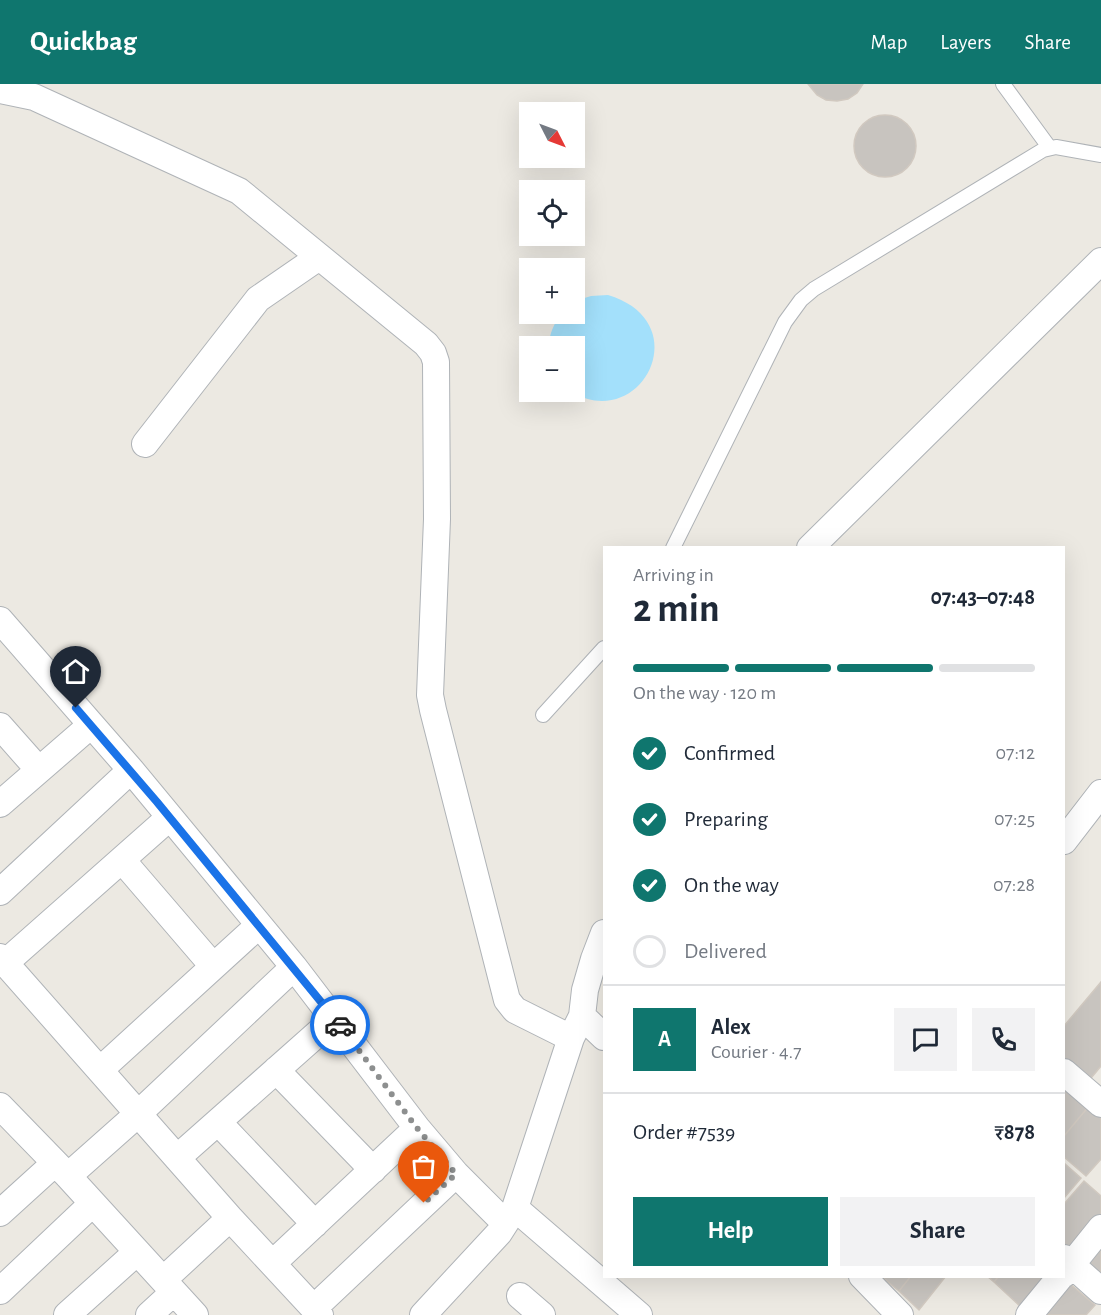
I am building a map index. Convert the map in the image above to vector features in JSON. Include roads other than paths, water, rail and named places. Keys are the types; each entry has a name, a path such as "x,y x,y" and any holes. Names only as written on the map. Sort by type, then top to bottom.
{"street":[{"path":"0,90 34,97 230,186 248,198 434,353 436,362 437,519 430,695 507,1000 515,1010 603,1036"},
{"path":"144,444 258,299 319,257"},
{"path":"812,546 1101,261"},
{"path":"0,620 131,770 294,967 417,1128 456,1174 639,1315"},
{"path":"0,804 91,725"},
{"path":"0,726 39,770"},
{"path":"0,892 131,770"},
{"path":"1065,840 1101,793"},
{"path":"170,817 3,960 230,1218 317,1311 456,1174"},
{"path":"122,860 213,966"},
{"path":"100,1070 259,926"},
{"path":"423,1315 499,1233 510,1215 576,1027 594,959 603,936"},
{"path":"0,1214 139,1113 294,967"},
{"path":"177,1158 335,1018"},
{"path":"276,1070 373,1170"},
{"path":"1065,1073 1101,1104"},
{"path":"5,1120 62,1170 195,1315"},
{"path":"218,1122 315,1224"},
{"path":"273,1263 417,1128"},
{"path":"0,1291 92,1204"},
{"path":"149,1315 168,1286 230,1218"},
{"path":"1101,1228 1065,1268 1101,1291"},
{"path":"67,1315 136,1252"},
{"path":"864,1278 900,1315"},
{"path":"1029,1315 1057,1278"},
{"path":"520,1296 542,1315"}],"lane":[{"path":"1003,84 1050,147"},
{"path":"674,546 785,322 801,300 824,283 1050,147 1101,154"},
{"path":"543,715 603,649"}],"water":[{"path":"608,295 635,309 650,327 655,348 650,369 638,386 619,398 597,401 585,397 585,336 550,336 555,324 585,324 585,298"}]}
